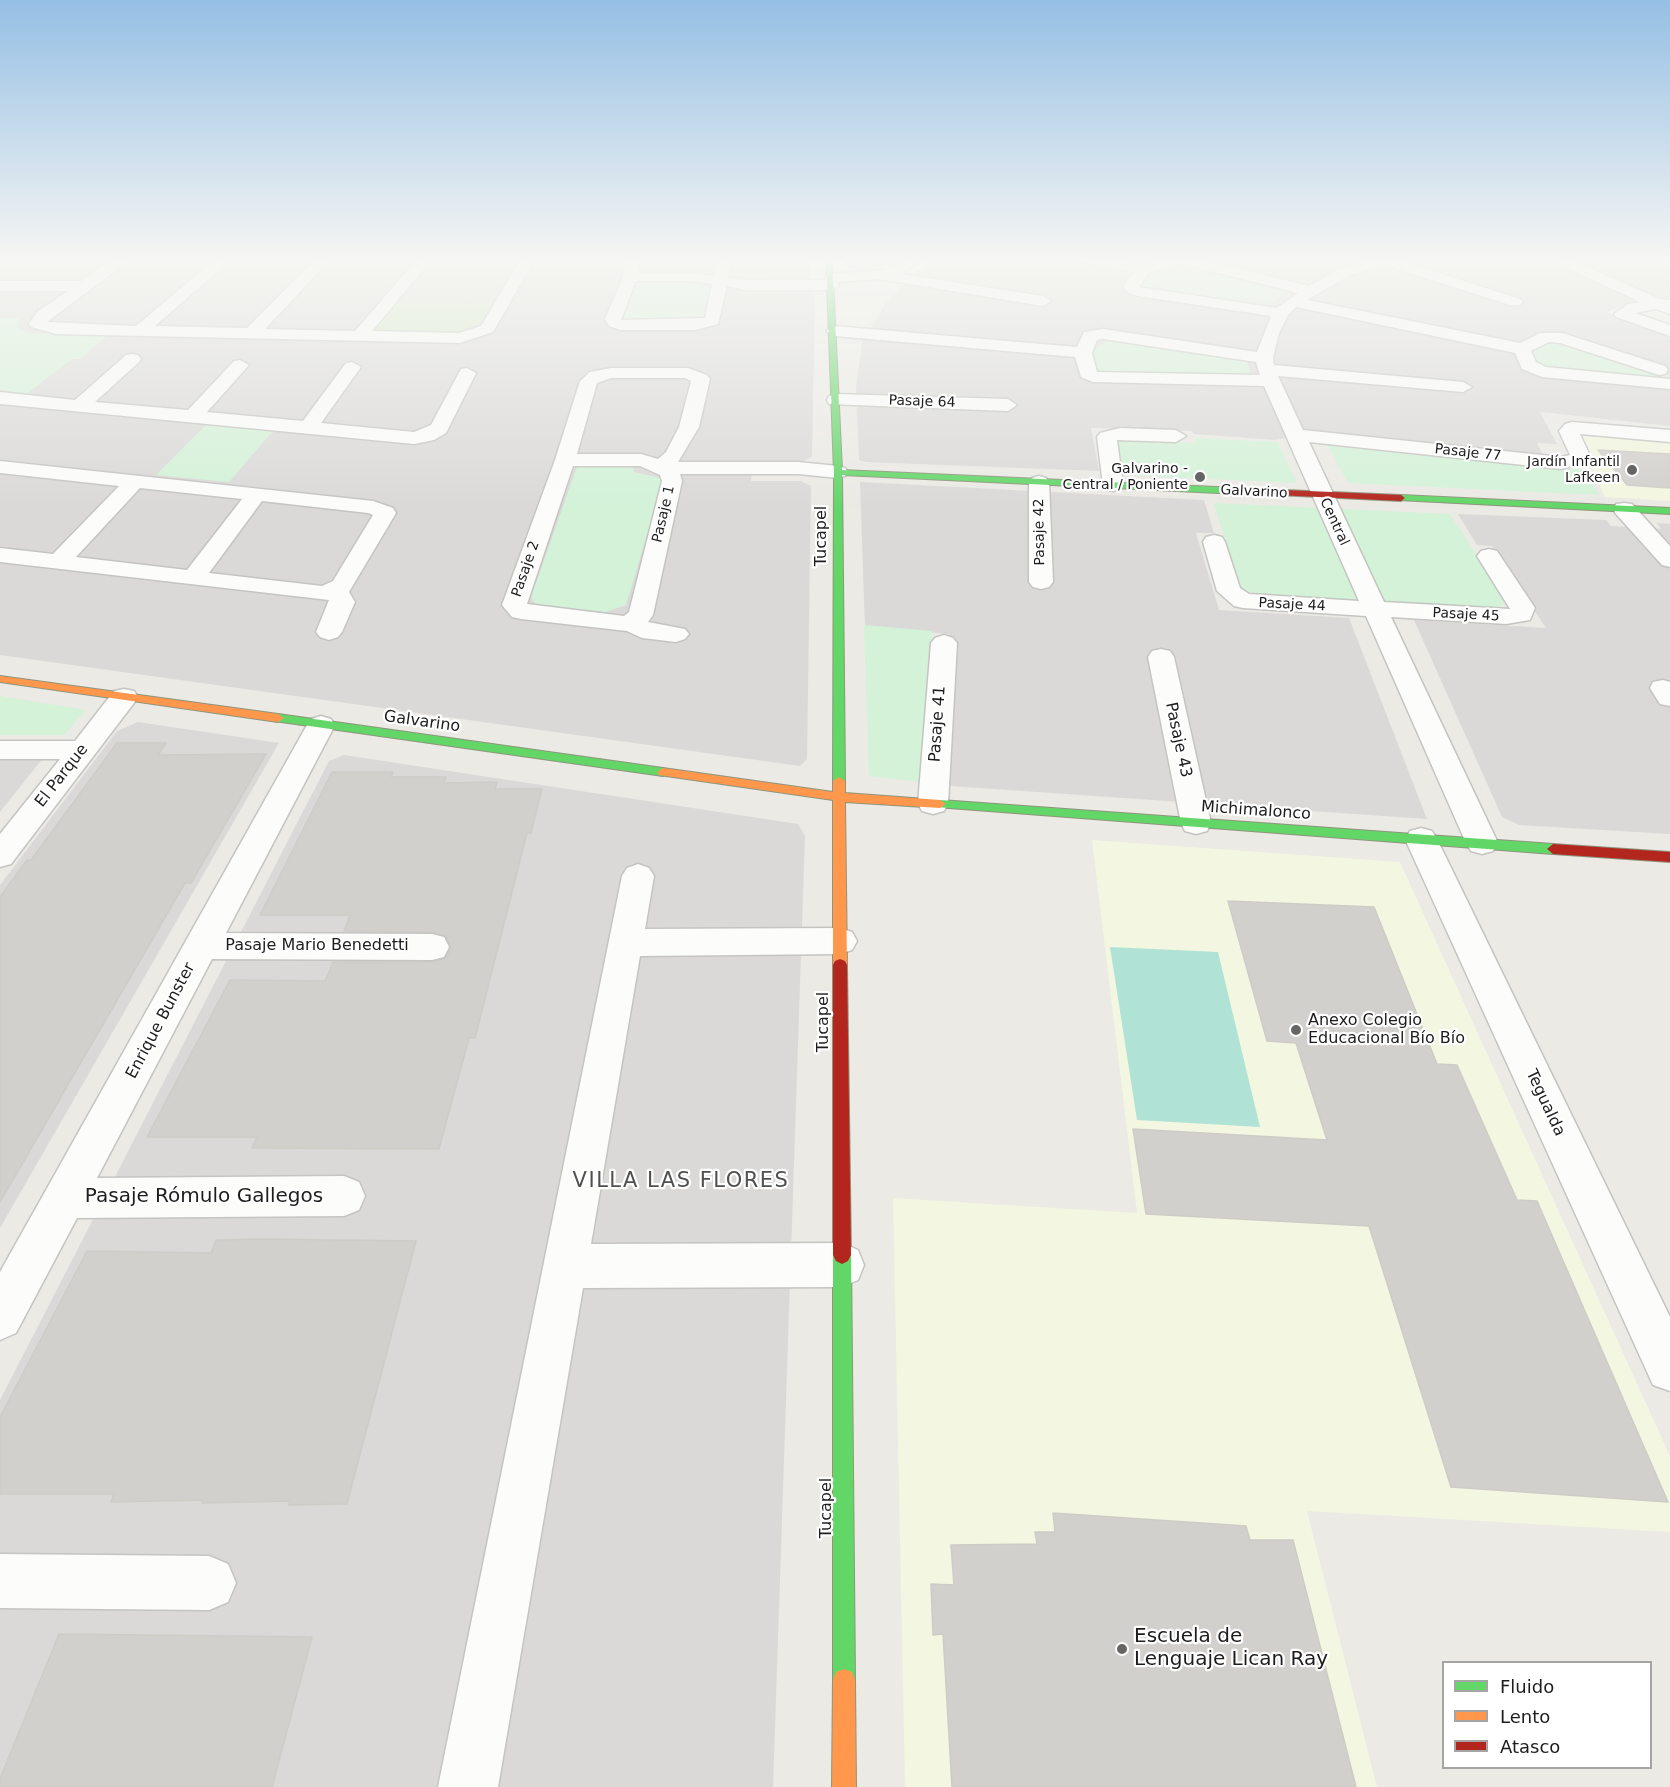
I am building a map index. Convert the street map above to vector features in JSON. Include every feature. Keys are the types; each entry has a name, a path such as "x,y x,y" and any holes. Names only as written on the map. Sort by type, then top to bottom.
{"street":[{"name":"Tucapel","path":"834,340 838,472 844,1787"},
{"path":"940,340 1083,353"},
{"path":"1088,340 1083,353 1087,373 1094,377 1267,370 1463,387"},
{"path":"1132,340 1267,370"},
{"path":"1267,370 1270,340"},
{"path":"1477,340 1522,348 1539,340"},
{"path":"1569,340 1670,374"},
{"path":"1522,348 1528,365 1542,372 1670,384"},
{"path":"80,405 132,359"},
{"path":"192,417 240,365"},
{"path":"308,428 352,367"},
{"name":"Central","path":"1267,370 1294,435 1482,843"},
{"path":"0,398 407,438 427,436 439,429 467,373"},
{"name":"Pasaje 1","path":"596,376 683,373 699,377 701,381 689,428 674,455 661,466 669,472 672,481 641,615 632,622"},
{"name":"Pasaje 2","path":"596,376 588,381 565,460 514,605 521,612 614,624 632,622 642,630 675,634"},
{"name":"Pasaje 64","path":"836,400 1008,405"},
{"name":"Pasaje 77","path":"1294,435 1561,463 1581,458 1569,431 1572,428 1670,436"},
{"path":"1113,485 1107,437 1120,434 1176,436"},
{"path":"565,460 641,459 661,466 693,469 798,468 838,472"},
{"path":"0,555 312,594 333,592 344,583 384,517 383,510 135,481 3,470"},
{"name":"Galvarino","path":"838,472 1670,511"},
{"path":"58,562 135,481"},
{"name":"Pasaje 42","path":"1039,482 1041,582"},
{"path":"193,579 256,495"},
{"path":"1624,509 1670,560"},
{"name":"Pasaje 44","path":"1214,542 1229,591 1238,599 1250,603 1375,610"},
{"name":"Pasaje 45","path":"1375,610 1506,617 1521,615 1523,608 1489,555"},
{"path":"329,632 343,602 341,597 333,592"},
{"name":"Pasaje 41","path":"933,804 944,643"},
{"name":"Pasaje 43","path":"1161,657 1196,823"},
{"name":"Galvarino","path":"0,679 840,797"},
{"name":"El Parque","path":"0,856 124,697"},
{"name":"Enrique Bunster","path":"0,1317 321,725"},
{"path":"0,750 82,750"},
{"name":"Michimalonco","path":"840,797 1670,857"},
{"name":"Tegualda","path":"1421,839 1670,1368"},
{"path":"468,1787 638,876"},
{"path":"626,943 840,941"},
{"name":"Pasaje Mario Benedetti","path":"202,946 432,946"},
{"name":"Pasaje Rómulo Gallegos","path":"64,1198 344,1196"},
{"path":"565,1266 842,1265"},
{"path":"0,1581 208,1583"}],"shaded area":[{"path":"0,340 814,340 812,457 803,461 753,461 751,481 801,481 811,486 807,759 800,766 0,655"},
{"path":"0,340 102,340 80,359 72,359 25,395 0,393"},
{"path":"864,340 1670,340 1670,426 1540,412 1557,444 1537,443 1543,455 1316,433 1275,440 1194,434 1191,431 1091,428 1099,471 866,462 859,460 856,386"},
{"path":"1107,340 1111,340 1246,359 1252,378 1099,372 1091,353"},
{"path":"1552,340 1663,373 1670,376 1670,381 1539,368 1528,351"},
{"path":"206,425 273,431 229,482 156,475"},
{"name":"Jardín Infantil Lafkeen","path":"1577,435 1670,444 1670,501 1605,497"},
{"path":"1196,438 1278,442 1297,483 1122,475 1116,439 1195,443"},
{"path":"1327,444 1583,470 1599,495 1348,483"},
{"path":"588,463 632,464 634,472 664,479 626,605 606,612 536,605 531,597 577,467"},
{"path":"860,482 1204,500 1214,533 1196,533 1219,610 1349,618 1427,819 950,786 949,634 865,627"},
{"path":"1214,503 1450,514 1507,602 1494,610 1259,596 1239,587"},
{"path":"1458,514 1606,520 1611,526 1661,529 1657,523 1670,524 1670,834 1519,825 1502,817 1414,620 1546,628 1492,546 1477,545"},
{"path":"864,625 932,631 920,782 869,776"},
{"path":"0,696 86,710 64,735 0,735"},
{"path":"138,722 279,743 0,1228 0,885 117,731"},
{"path":"344,755 798,824 805,836 773,1787 0,1787 0,1400 329,761"},
{"path":"0,758 43,758 0,812"},
{"name":"Anexo Colegio Educacional Bío Bío","path":"1092,840 1400,862 1670,1456 1670,1532 1307,1511 1377,1787 905,1787 893,1198 1137,1213"}],"green space":[{"path":"1110,947 1218,952 1260,1127 1137,1120"}],"building":[{"path":"1598,450 1670,454 1670,488 1627,485"},
{"path":"117,743 166,743 158,755 266,754 191,883 185,883 0,1202 0,897 27,860 31,860"},
{"path":"332,772 393,772 391,777 446,777 444,783 497,782 495,789 542,789 531,833 527,833 475,1038 469,1038 439,1149 252,1148 257,1137 147,1137 230,980 325,981 333,962 432,962 446,958 451,948 446,936 433,932 344,931 350,915 260,915"},
{"path":"1228,901 1374,907 1437,1064 1457,1065 1517,1200 1537,1201 1668,1502 1451,1487 1369,1226 1146,1214 1133,1129 1327,1140 1296,1043 1267,1041"},
{"path":"216,1240 416,1241 347,1504 289,1505 290,1501 202,1503 203,1500 111,1502 114,1494 0,1494 0,1417 87,1251 211,1253"},
{"name":"Escuela de Lenguaje Lican Ray","path":"1053,1513 1246,1526 1250,1540 1293,1540 1356,1787 952,1787 943,1634 933,1635 931,1584 954,1585 951,1545 1037,1544 1035,1532 1055,1532"},
{"path":"59,1634 312,1637 272,1787 0,1787 0,1779"}],"traffic: fast":[{"path":"832,340 838,472 839,781"},
{"path":"838,472 1239,491"},
{"path":"1401,498 1670,511"},
{"path":"278,718 663,772"},
{"path":"940,804 1553,849"},
{"path":"842,1255 844,1680"}],"traffic: slow":[{"path":"0,679 278,718"},
{"path":"663,772 840,797 940,804"},
{"path":"839,781 840,965"},
{"path":"844,1680 844,1787"}],"traffic: jam":[{"path":"1239,491 1401,498"},
{"path":"1553,849 1670,857"},
{"path":"840,965 842,1255"}],"place":[{"name":"Jardín Infantil Lafkeen","path":"1632,470"},
{"name":"Galvarino - Central / Poniente","path":"1200,477"},
{"name":"Anexo Colegio Educacional Bío Bío","path":"1296,1030"},
{"name":"Escuela de Lenguaje Lican Ray","path":"1122,1649"}],"district":[{"name":"VILLA LAS FLORES","path":"681,1182"}]}
